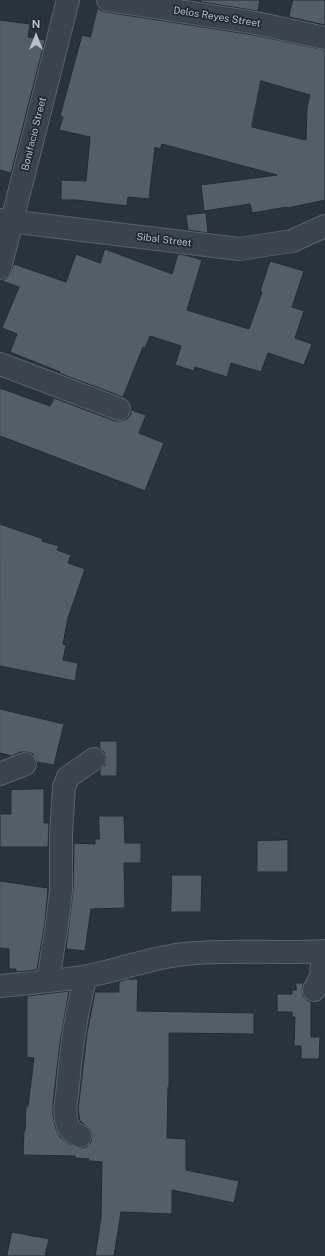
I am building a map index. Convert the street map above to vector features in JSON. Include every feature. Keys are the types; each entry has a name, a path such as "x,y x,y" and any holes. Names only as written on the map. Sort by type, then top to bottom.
{"street":[{"name":"Bonifacio Street","path":"0,268 6,221 68,0"},
{"name":"Delos Reyes Street","path":"108,0 256,23 325,38"},
{"name":"Sibal Street","path":"6,221 239,249 292,241 325,226"},
{"path":"0,364 119,409"},
{"path":"48,981 61,890 61,833 64,787 68,777 94,759"},
{"path":"0,774 25,764"},
{"path":"0,986 86,976 113,971 166,956 208,952 324,951 321,977 314,990"},
{"path":"80,1136 70,1131 67,1122 66,1109 69,1068 78,1003 86,976"}],"building":[{"path":"201,0 260,0 258,11 201,2"},
{"path":"293,0 325,0 325,25 289,17"},
{"path":"98,7 100,10 106,12 254,35 325,50 325,200 288,208 252,213 250,204 204,211 201,185 277,175 162,144 160,149 155,147 149,199 128,197 127,206 76,200 61,200 61,180 86,181 90,137 59,130 63,117 60,116 82,35 90,37","holes":["261,81 310,95 307,107 306,140 252,127"]},
{"path":"0,20 30,24 28,37 45,40 11,173 0,170"},
{"path":"206,213 208,233 188,230 186,215"},
{"path":"105,249 172,274 178,254 202,260 187,310 249,329 262,292 260,291 270,261 304,271 292,307 304,311 295,338 312,344 304,365 268,353 261,372 231,363 227,377 195,367 194,371 175,365 181,346 150,336 145,348 143,347 123,397 59,373 60,372 10,352 17,334 2,328 19,287 2,281 9,276 14,264 66,282 76,254 100,263"},
{"path":"0,388 50,406 54,398 115,421 127,419 131,414 131,410 146,415 139,433 164,443 145,491 0,436"},
{"path":"0,524 43,539 42,541 59,546 57,550 71,555 68,563 85,569 68,618 63,644 66,645 63,660 78,663 75,681 0,666"},
{"path":"0,709 64,724 54,765 37,762 33,754 27,752 20,752 12,756 0,753"},
{"path":"100,741 117,741 117,776 100,776 100,770 105,765 106,758 104,752 100,748"},
{"path":"44,789 44,823 49,823 48,847 0,847 0,814 11,814 11,790"},
{"path":"99,816 124,816 125,843 141,843 141,863 124,863 125,908 91,909 85,951 66,949 73,891 74,843 95,844 95,839 99,839"},
{"path":"288,840 288,872 257,872 257,841"},
{"path":"172,875 202,875 201,912 171,912"},
{"path":"0,881 48,888 45,922 37,970 16,972 16,969 9,969 9,949 0,948"},
{"path":"128,979 138,979 137,1011 254,1013 254,1034 169,1033 167,1138 186,1139 186,1170 239,1181 234,1203 172,1190 172,1214 121,1212 114,1256 95,1256 101,1218 102,1162 75,1158 75,1156 23,1155 26,1106 28,1106 34,1058 27,1057 27,996 69,991 60,1043 53,1103 53,1116 56,1129 60,1137 69,1144 81,1148 86,1147 91,1142 92,1136 90,1129 80,1121 78,1110 87,1033 95,992 119,992 119,982"},
{"path":"296,983 303,983 303,996 311,1002 311,1037 320,1037 319,1059 301,1059 301,1046 294,1046 295,1017 292,1017 292,1012 277,1012 277,994 292,994 292,990 296,990"},
{"path":"12,1232 49,1239 45,1256 7,1256"}]}
